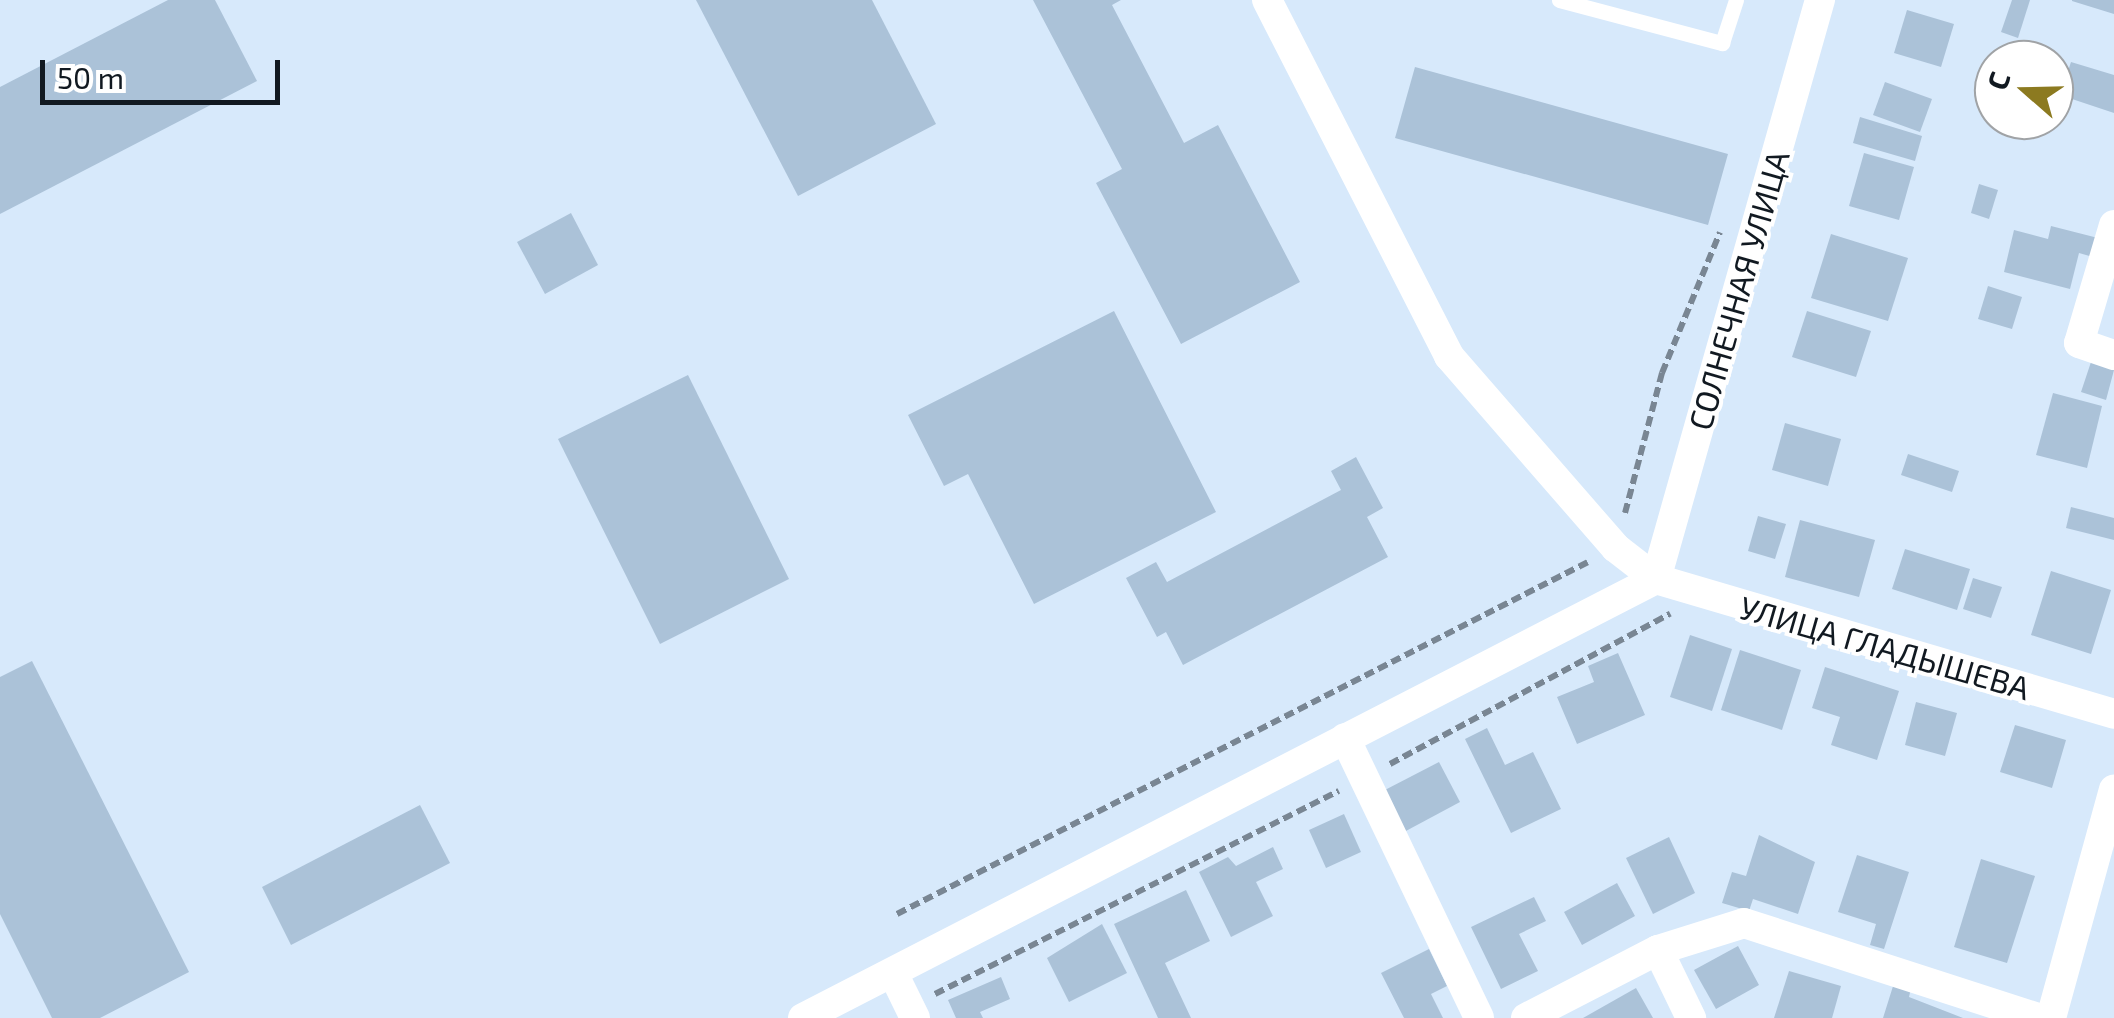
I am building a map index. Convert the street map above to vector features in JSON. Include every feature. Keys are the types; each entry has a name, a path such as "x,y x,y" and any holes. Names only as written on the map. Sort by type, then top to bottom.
{"street":[{"path":"803,1018 1656,579 1616,548 1450,356 1267,0"},
{"name":"СОЛНЕЧНАЯ УЛИЦА","path":"1656,579 1820,0"},
{"path":"2114,225 2079,343 2114,355"},
{"name":"УЛИЦА ГЛАДЫШЕВА","path":"1656,579 2114,714"},
{"path":"1344,738 1479,1018"},
{"path":"2051,1018 2114,790"},
{"path":"1526,1018 1658,950 1744,923 2039,1018"},
{"path":"1658,950 1690,1018"},
{"path":"893,973 913,1012"}],"lane":[{"path":"1559,0 1722,44 1736,0"}],"path":[{"path":"897,914 1616,548 1662,372 1722,228"},
{"path":"913,1012 1364,778 1706,594"}],"building":[{"path":"168,0 215,0 257,81 0,214 0,87"},
{"path":"696,0 872,0 936,124 798,196"},
{"path":"1033,0 1121,0 1112,5 1184,143 1218,125 1300,282 1181,344 1096,183 1122,169"},
{"path":"2012,0 2030,0 2018,38 2001,32"},
{"path":"2114,0 2114,14 2072,1"},
{"path":"1907,10 1954,24 1941,67 1894,53"},
{"path":"2074,63 2114,75 2114,113 2074,100"},
{"path":"1415,67 1728,154 1708,225 1395,138"},
{"path":"1885,82 1932,99 1920,132 1873,115"},
{"path":"1860,117 1922,136 1915,161 1853,143"},
{"path":"1864,153 1914,167 1899,220 1849,206"},
{"path":"1979,184 1998,190 1989,219 1971,213"},
{"path":"571,213 598,265 545,294 517,242"},
{"path":"2051,226 2098,238 2093,257 2079,253 2070,289 2004,272 2014,230 2048,239"},
{"path":"1831,234 1908,258 1888,321 1811,298"},
{"path":"1988,286 2022,297 2012,329 1978,319"},
{"path":"1114,311 1216,512 1034,604 968,474 944,486 908,415"},
{"path":"1807,311 1871,331 1856,377 1792,357"},
{"path":"2091,362 2114,370 2106,400 2081,392"},
{"path":"688,375 789,579 660,644 558,439"},
{"path":"2053,393 2102,406 2087,468 2036,455"},
{"path":"1785,423 1841,439 1828,486 1772,470"},
{"path":"1908,454 1959,471 1952,492 1901,475"},
{"path":"1356,457 1383,508 1367,517 1388,557 1183,665 1166,632 1157,637 1126,578 1156,562 1167,582 1341,490 1331,471"},
{"path":"2071,507 2114,518 2114,540 2066,528"},
{"path":"1758,516 1786,524 1775,559 1748,551"},
{"path":"1800,520 1875,540 1859,597 1785,577"},
{"path":"1905,549 1970,569 1957,610 1892,589"},
{"path":"2051,571 2111,590 2091,654 2031,635"},
{"path":"1973,578 2002,587 1991,618 1963,609"},
{"path":"1690,635 1732,649 1712,711 1670,697"},
{"path":"1740,650 1801,670 1782,730 1721,710"},
{"path":"1618,653 1645,715 1577,744 1557,697 1594,682 1588,666"},
{"path":"32,661 189,972 100,1018 52,1018 0,914 0,677"},
{"path":"1825,667 1899,691 1877,760 1831,745 1840,717 1812,708"},
{"path":"1916,702 1957,713 1945,756 1905,745"},
{"path":"2015,725 2066,740 2052,788 2000,772"},
{"path":"1487,728 1505,765 1533,752 1561,809 1511,833 1465,739"},
{"path":"1439,762 1460,802 1404,832 1383,791"},
{"path":"420,805 450,863 291,945 262,887"},
{"path":"1344,814 1361,852 1326,868 1309,830"},
{"path":"1759,835 1815,862 1798,914 1753,899 1749,911 1722,903 1732,872 1746,876"},
{"path":"1669,837 1695,893 1653,914 1626,858"},
{"path":"1273,847 1283,869 1256,882 1273,916 1231,937 1199,872 1228,857 1236,866"},
{"path":"1857,855 1909,872 1884,949 1870,945 1876,924 1838,912"},
{"path":"1981,859 2035,876 2007,963 1954,947"},
{"path":"1617,883 1635,916 1582,945 1564,912"},
{"path":"1186,890 1210,941 1165,963 1191,1018 1158,1018 1114,924"},
{"path":"1534,897 1546,921 1519,934 1538,971 1501,989 1471,927"},
{"path":"1102,924 1127,973 1069,1002 1047,958"},
{"path":"1738,946 1759,985 1716,1009 1694,970"},
{"path":"1429,949 1447,986 1431,994 1443,1018 1404,1018 1381,973"},
{"path":"1789,971 1841,986 1832,1018 1774,1018"},
{"path":"1001,977 1010,999 980,1012 983,1018 956,1018 948,1000"},
{"path":"1894,983 1911,988 1909,997 1963,1018 1883,1018"},
{"path":"1636,988 1653,1018 1583,1018"}]}
